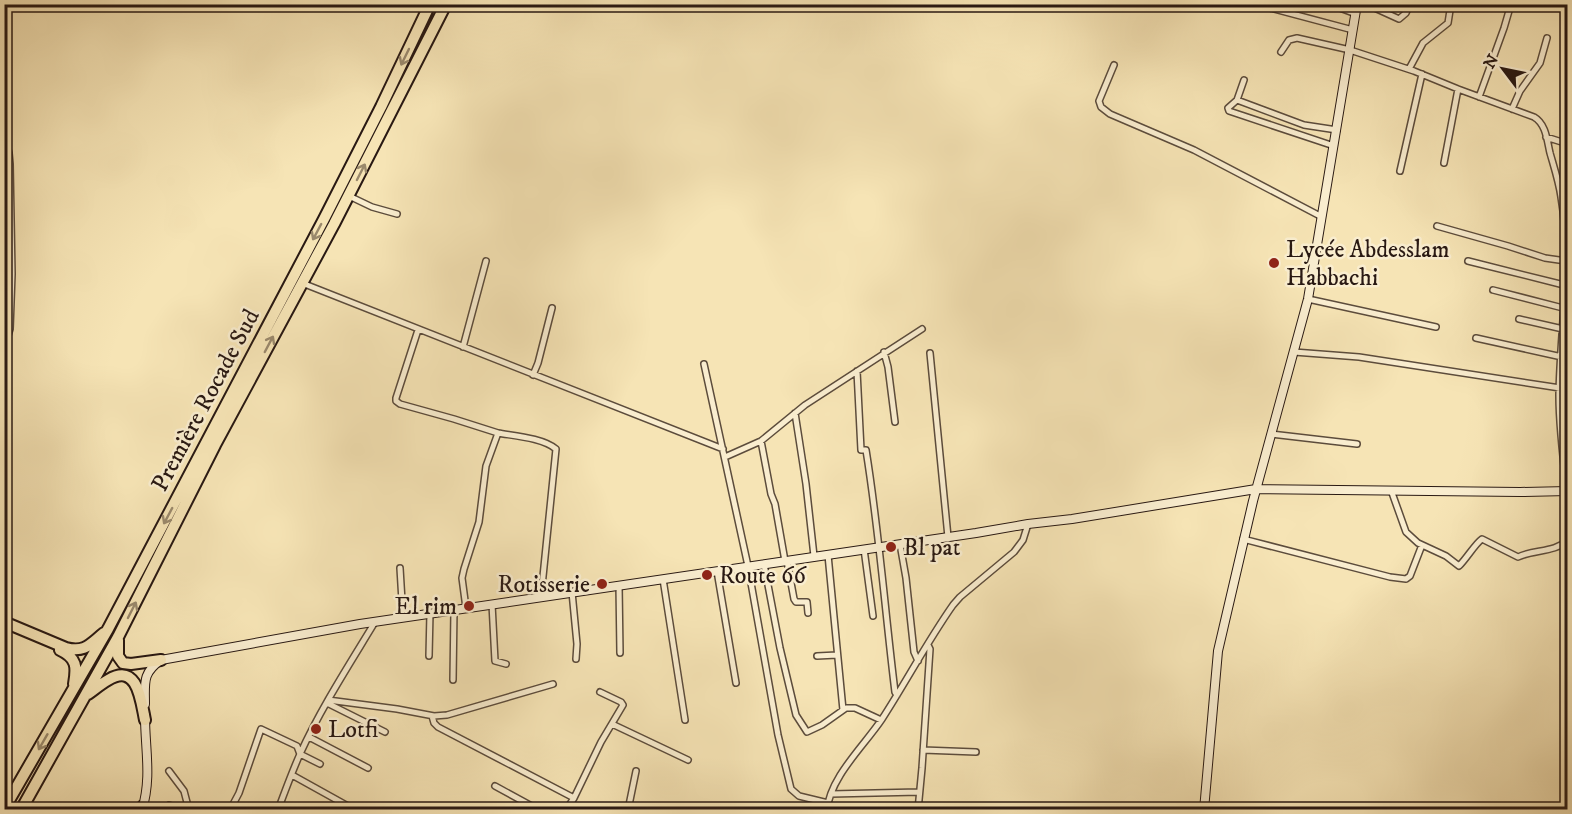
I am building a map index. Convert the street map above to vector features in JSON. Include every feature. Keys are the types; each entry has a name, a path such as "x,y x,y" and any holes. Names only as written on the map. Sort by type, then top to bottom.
{"highway":[{"name":"Première Rocade Sud","path":"4,809 108,629 324,219 430,4"},
{"name":"Première Rocade Sud","path":"21,810 118,637 215,445 348,196 446,4"},
{"path":"4,624 76,651 85,648 108,629"},
{"path":"4,624 67,654 74,660 76,669 72,691"},
{"path":"118,637 118,656 123,663 161,660"},
{"path":"83,698 109,679 121,675 127,676 136,684 145,720"}],"main road":[{"path":"1204,810 1217,657 1243,538 1308,299 1358,4"},
{"path":"142,808 148,781 145,680 150,669 161,660 430,613 1072,519 1256,489 1567,491"}],"street":[{"path":"1255,4 1353,30"},
{"path":"1329,4 1356,14"},
{"path":"1366,4 1399,19 1406,13 1410,4"},
{"path":"1409,69 1423,43 1448,23 1451,4"},
{"path":"1479,97 1504,28 1510,4"},
{"path":"1281,52 1289,40 1297,38 1350,50 1409,69 1540,121 1562,199 1566,261 1563,328 1565,341 1560,388 1567,491"},
{"path":"1512,109 1520,91 1540,63 1547,38"},
{"path":"1114,65 1099,101 1110,114 1194,150 1322,217"},
{"path":"1400,171 1422,74"},
{"path":"1245,80 1237,100 1228,108 1229,111 1334,146"},
{"path":"1444,163 1458,89"},
{"path":"1237,100 1304,124 1336,130"},
{"path":"4,348 10,329 12,274 10,164 5,136"},
{"path":"1546,137 1568,144"},
{"path":"348,196 372,207 397,214"},
{"path":"1437,226 1545,258 1566,261"},
{"path":"462,348 486,261"},
{"path":"1468,261 1564,285"},
{"path":"302,283 723,449"},
{"path":"1493,290 1565,310"},
{"path":"1308,299 1436,327"},
{"path":"533,375 552,308"},
{"path":"1519,318 1563,328"},
{"path":"724,457 761,441 805,405 922,329"},
{"path":"418,330 396,401 498,433 555,447 557,452 541,596"},
{"path":"1476,338 1562,357"},
{"path":"884,352 895,422"},
{"path":"1294,352 1359,357 1560,388"},
{"path":"930,353 948,537"},
{"path":"704,364 748,566 778,735 791,789 799,796 827,806 831,794 847,767 881,720 947,613 960,597 1014,552 1023,540 1028,524"},
{"path":"857,371 861,450 866,450 897,695"},
{"path":"795,413 814,556"},
{"path":"466,608 462,578 479,522 486,466 498,433"},
{"path":"1271,434 1357,444"},
{"path":"761,441 794,600 807,602 808,613"},
{"path":"1391,490 1406,532 1418,543 1446,555 1459,566 1482,539 1518,557 1554,549 1568,540"},
{"path":"1243,538 1401,579 1407,579 1410,576 1422,545"},
{"path":"900,544 914,652 918,661"},
{"path":"864,549 873,616"},
{"path":"828,555 841,710"},
{"path":"764,564 796,715 807,732 822,725 846,708 855,708 881,720"},
{"path":"400,568 404,618"},
{"path":"717,571 736,683"},
{"path":"663,579 685,720"},
{"path":"619,585 620,653"},
{"path":"572,592 577,644 576,659"},
{"path":"492,604 495,661 506,664"},
{"path":"453,680 454,610"},
{"path":"429,656 430,613"},
{"path":"278,810 300,754 328,701 375,622"},
{"path":"918,810 930,649 927,645"},
{"path":"817,656 837,655"},
{"path":"328,701 397,709 432,716 447,715 553,684"},
{"path":"566,810 622,704 600,692"},
{"path":"328,701 385,732"},
{"path":"432,716 438,727 574,798"},
{"path":"612,724 688,760"},
{"path":"230,810 239,793 261,729 297,746 300,754 320,764"},
{"path":"309,737 368,768"},
{"path":"923,750 976,752"},
{"path":"169,771 184,791 189,810"},
{"path":"628,810 636,771"},
{"path":"292,775 356,810"},
{"path":"495,786 539,810"},
{"path":"831,794 919,792"},
{"path":"164,810 169,805 184,810"}],"place":[{"name":"Lycée Abdesslam Habbachi","path":"1274,263"},
{"name":"Bl pat","path":"891,547"},
{"name":"Route 66","path":"707,575"},
{"name":"Rotisserie","path":"602,584"},
{"name":"El rim","path":"469,606"},
{"name":"Lotfi","path":"316,729"}]}
